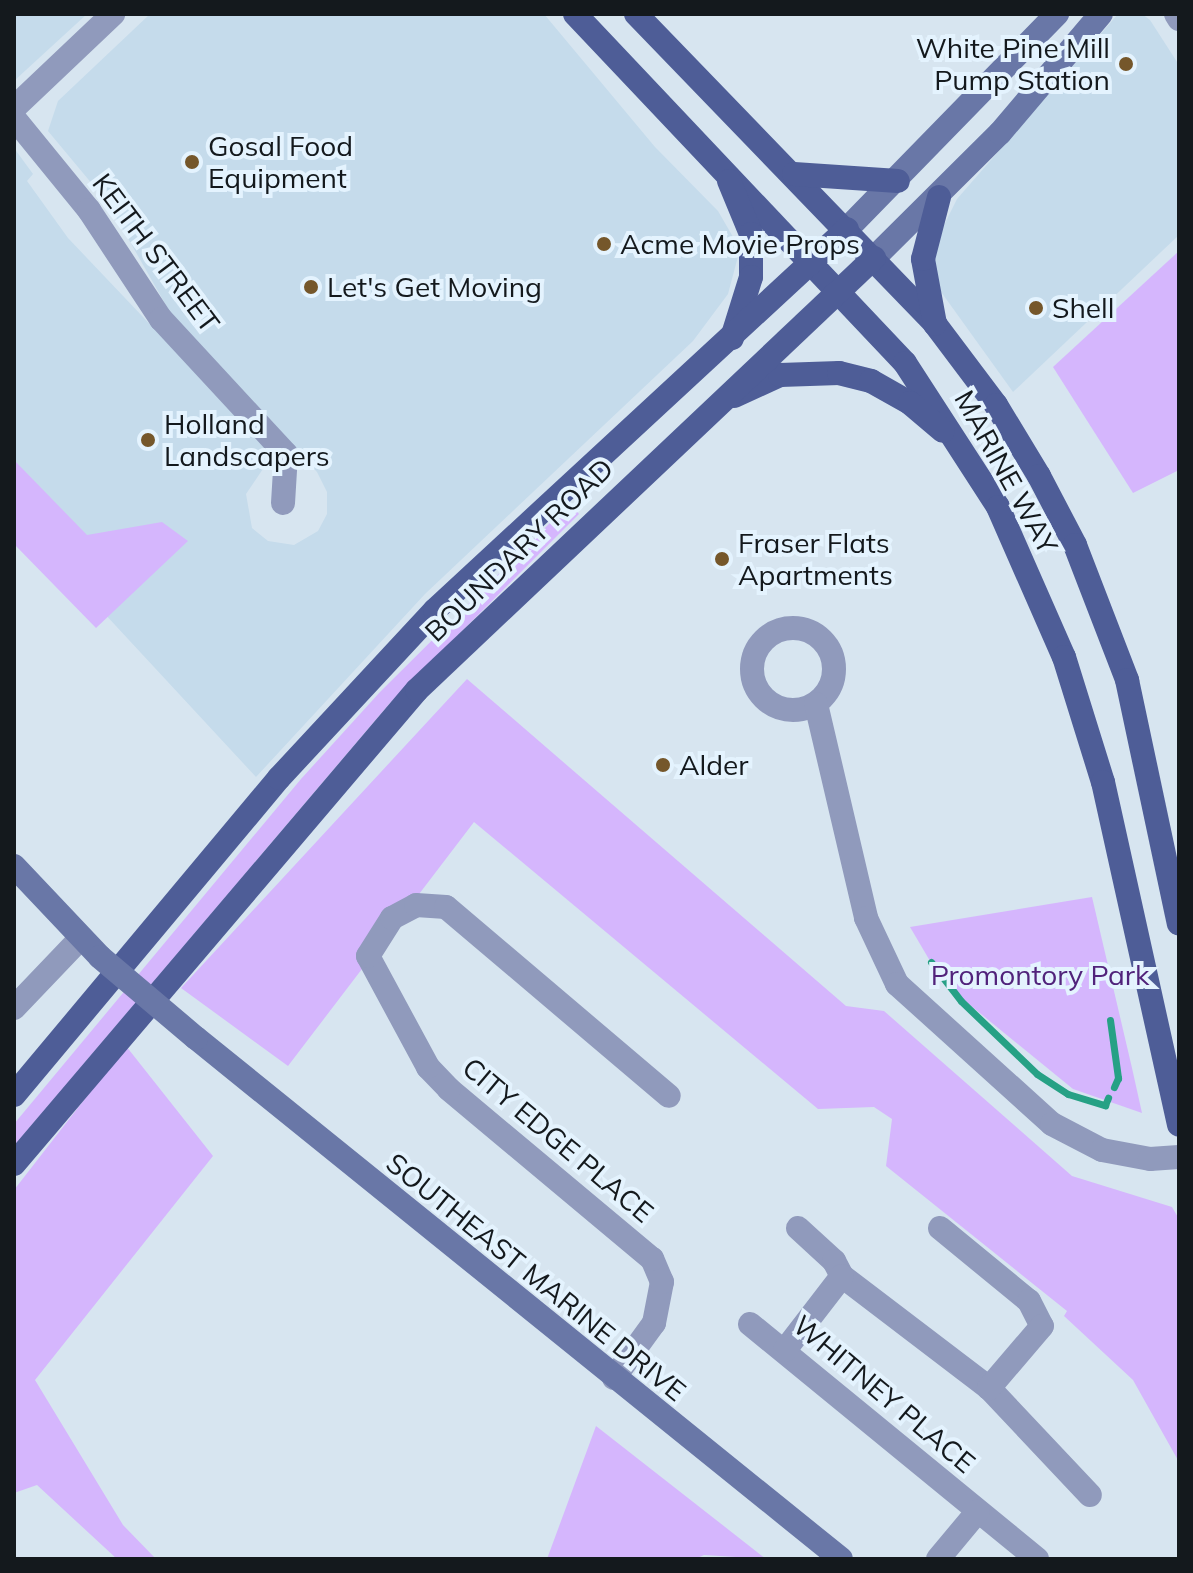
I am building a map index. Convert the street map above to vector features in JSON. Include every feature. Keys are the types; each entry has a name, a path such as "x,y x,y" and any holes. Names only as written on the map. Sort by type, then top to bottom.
{"main road":[{"name":"MARINE WAY","path":"575,14 813,262 905,363 998,507 1064,657 1119,844 1179,1125"},
{"name":"MARINE WAY","path":"636,14 794,174 935,324 996,405 1039,476 1104,615 1144,745 1179,924"},
{"path":"724,169 751,234 751,277 731,340"},
{"path":"794,174 898,181"},
{"path":"935,324 923,259 939,197"},
{"name":"BOUNDARY ROAD","path":"14,1095 355,694 435,610 731,340 847,229"},
{"name":"BOUNDARY ROAD","path":"14,1164 384,724 469,637 874,258"},
{"path":"717,404 780,375 839,373 871,381 910,403 956,442"}],"street":[{"path":"14,108 113,14"},
{"name":"BOUNDARY ROAD","path":"847,229 898,181 1057,14"},
{"name":"BOUNDARY ROAD","path":"874,258 939,197 1035,95 1101,14"},
{"name":"KEITH STREET","path":"14,118 89,210 161,319 286,454 283,503"},
{"path":"816,704 866,918 897,984 1052,1124 1102,1150 1150,1159 1179,1157"},
{"name":"SOUTHEAST MARINE DRIVE","path":"14,866 80,939 196,1038 841,1559"},
{"name":"CITY EDGE PLACE","path":"614,1378 654,1323 662,1282 652,1259 449,1089 428,1067 368,956 392,918 416,905 446,907 669,1096"},
{"path":"14,1008 80,939"},
{"path":"798,1228 834,1261 842,1276 989,1388 1090,1495"},
{"path":"940,1228 1029,1301 1042,1326 989,1388"},
{"path":"785,1350 842,1276"},
{"name":"WHITNEY PLACE","path":"750,1324 1037,1559"},
{"name":"WHITNEY PLACE","path":"938,1559 978,1511"}],"shaded area":[{"path":"14,14 87,14 14,81"},
{"path":"150,14 544,14 655,147 718,211 740,249 728,294 693,341 425,594 256,777 14,516 14,148 33,174 27,181 68,238 273,454 246,494 252,528 268,541 294,545 318,531 327,514 327,492 317,472 180,330 108,203 48,131 58,101"},
{"path":"1118,14 1142,14 1150,20 1179,65 1179,235 1013,392 939,289 933,259 937,239 957,199"}],"green space":[{"path":"1179,251 1179,470 1133,493 1053,367"},
{"path":"14,460 87,535 162,522 188,541 96,628 14,544"},
{"path":"570,503 579,514 390,703 14,1146 14,1124 301,779 380,692"},
{"path":"467,679 846,1006 884,1011 1072,1176 1172,1207 1179,1219 1179,1462 1133,1380 1064,1316 1067,1311 886,1166 892,1119 874,1107 818,1109 474,822 288,1066 181,988"},
{"name":"Promontory Park","path":"1092,897 1142,1113 1073,1089 943,983 910,927"},
{"path":"126,1046 213,1156 35,1380 123,1525 156,1559 117,1559 37,1485 14,1493 14,1190"},
{"path":"596,1426 766,1559 704,1555 695,1559 547,1559"}],"waterway":[{"path":"931,962 961,1001 1037,1074 1068,1094 1105,1105 1108,1098"},
{"path":"1110,1020 1118,1078 1114,1087"}],"place":[{"name":"White Pine Mill Pump Station","path":"1126,64"},
{"name":"Gosal Food Equipment","path":"192,162"},
{"name":"Acme Movie Props","path":"604,244"},
{"name":"Let's Get Moving","path":"311,287"},
{"name":"Shell","path":"1036,308"},
{"name":"Holland Landscapers","path":"148,440"},
{"name":"Fraser Flats Apartments","path":"722,559"},
{"name":"Alder","path":"663,765"}]}
